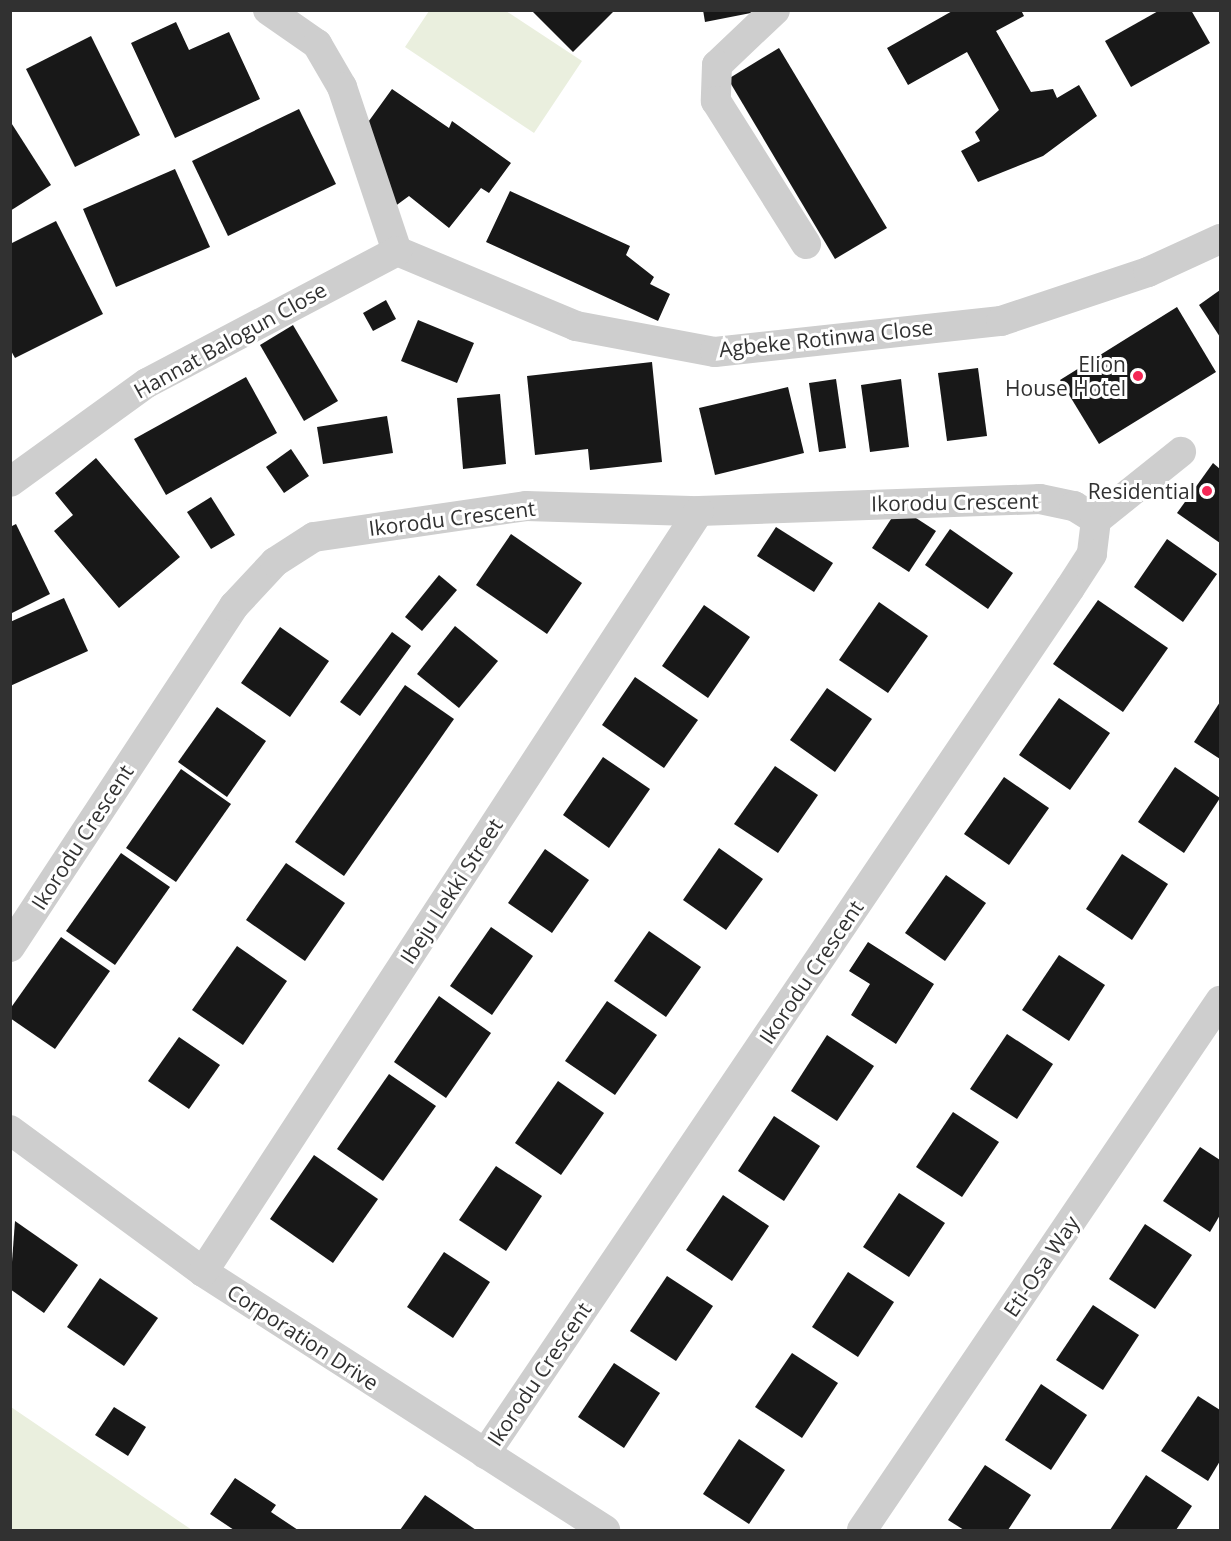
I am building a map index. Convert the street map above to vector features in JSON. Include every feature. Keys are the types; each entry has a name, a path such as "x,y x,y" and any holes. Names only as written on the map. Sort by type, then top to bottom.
{"street":[{"path":"267,10 317,44 342,87 397,251"},
{"path":"775,10 717,65 716,101 806,244"},
{"name":"Agbeke Rotinwa Close","path":"397,251 576,326 716,352 1001,321 1148,273 1221,239"},
{"name":"Hannat Balogun Close","path":"10,482 147,382 397,251"},
{"path":"1096,519 1181,452"},
{"name":"Ikorodu Crescent","path":"10,947 234,606 275,562 314,537 526,506 699,511 1040,499 1074,506 1096,519 1092,554 1070,588 485,1454"},
{"name":"Ibeju Lekki Street","path":"203,1272 699,511"},
{"name":"Eti-Osa Way","path":"862,1530 1221,1001"},
{"name":"Corporation Drive","path":"10,1130 203,1272 605,1530"}],"green space":[{"path":"429,11 506,11 582,61 534,133 405,47"},
{"path":"11,1407 192,1530 11,1530"}],"building":[{"path":"531,10 615,10 573,52"},
{"path":"703,10 756,10 756,12 705,22"},
{"path":"954,10 1021,10 1024,16 996,31 1031,92 1053,89 1057,98 1079,85 1097,116 1043,156 978,182 961,151 980,141 975,132 999,110 967,52 908,85 887,48"},
{"path":"1160,10 1191,10 1210,43 1131,87 1105,41"},
{"path":"176,22 189,50 229,32 260,99 175,138 131,43"},
{"path":"91,36 140,135 75,167 26,69"},
{"path":"779,48 887,228 835,259 728,79"},
{"path":"392,89 449,128 452,121 511,163 489,193 481,188 449,228 409,196 394,207 366,125"},
{"path":"299,109 336,184 228,236 192,161"},
{"path":"10,121 51,185 10,211"},
{"path":"175,169 210,247 116,287 83,209"},
{"path":"510,191 630,246 626,255 654,277 650,284 670,294 658,321 486,242"},
{"path":"56,221 103,314 15,358 10,349 10,244"},
{"path":"1220,290 1220,337 1199,305"},
{"path":"386,300 396,319 373,331 363,313"},
{"name":"Elion House Hotel","path":"1177,307 1216,372 1099,444 1060,380"},
{"path":"418,320 474,343 457,383 401,361"},
{"path":"293,325 338,401 304,421 260,345"},
{"path":"652,362 662,462 590,470 588,449 535,455 527,376"},
{"path":"978,368 987,436 947,441 938,373"},
{"path":"246,377 277,433 166,495 134,439"},
{"path":"836,379 846,448 819,452 809,383"},
{"path":"901,379 909,447 870,452 861,385"},
{"path":"788,387 804,453 715,475 699,408"},
{"path":"500,394 506,464 463,469 457,398"},
{"path":"387,416 393,453 323,464 317,427"},
{"path":"291,449 309,476 284,493 266,467"},
{"path":"96,458 180,557 119,608 54,531 73,515 55,493"},
{"name":"Residential","path":"1213,463 1220,469 1220,543 1177,513"},
{"path":"211,497 235,535 211,549 187,512"},
{"path":"899,507 936,531 909,572 872,548"},
{"path":"16,524 50,594 10,614 10,527"},
{"path":"776,527 833,563 814,592 757,556"},
{"path":"950,529 1013,573 988,609 925,565"},
{"path":"511,534 582,583 547,634 476,585"},
{"path":"1167,539 1217,574 1183,622 1134,587"},
{"path":"439,575 457,590 422,631 405,617"},
{"path":"64,598 88,651 10,686 10,622"},
{"path":"1098,600 1168,648 1123,712 1053,664"},
{"path":"879,602 928,636 888,693 839,660"},
{"path":"704,605 750,637 708,698 662,666"},
{"path":"455,626 498,661 459,708 417,674"},
{"path":"280,627 329,661 290,717 241,683"},
{"path":"392,632 411,646 360,716 340,702"},
{"path":"635,677 698,720 664,768 602,725"},
{"path":"405,685 454,719 344,876 295,842"},
{"path":"827,688 872,719 835,772 790,740"},
{"path":"1059,698 1110,733 1070,790 1019,755"},
{"path":"1220,702 1220,759 1194,742"},
{"path":"217,707 266,741 227,797 178,762"},
{"path":"603,757 650,789 609,848 563,815"},
{"path":"775,766 818,795 778,853 734,824"},
{"path":"1175,767 1220,798 1184,853 1138,822"},
{"path":"181,769 231,804 176,882 126,848"},
{"path":"1004,777 1049,808 1009,865 964,834"},
{"path":"719,848 763,879 726,930 683,900"},
{"path":"545,849 589,880 552,933 508,903"},
{"path":"121,853 170,887 115,965 66,931"},
{"path":"1122,854 1168,884 1132,940 1086,909"},
{"path":"286,863 345,903 305,961 246,920"},
{"path":"946,875 986,903 945,961 905,933"},
{"path":"491,927 533,956 492,1015 450,986"},
{"path":"649,931 701,967 666,1017 614,981"},
{"path":"61,937 110,971 55,1049 10,1018 10,1009"},
{"path":"868,942 934,984 896,1044 851,1015 870,984 849,971"},
{"path":"237,946 287,981 243,1045 192,1010"},
{"path":"1059,955 1105,985 1069,1041 1022,1010"},
{"path":"439,996 491,1033 446,1098 394,1062"},
{"path":"607,1001 657,1035 615,1095 565,1061"},
{"path":"1007,1034 1053,1064 1017,1119 970,1089"},
{"path":"827,1035 874,1066 837,1121 791,1091"},
{"path":"179,1037 220,1065 189,1109 148,1081"},
{"path":"389,1074 436,1106 383,1181 337,1149"},
{"path":"558,1081 604,1113 561,1175 515,1143"},
{"path":"953,1112 999,1142 962,1197 916,1167"},
{"path":"774,1116 820,1146 784,1201 738,1171"},
{"path":"1200,1147 1220,1160 1220,1215 1210,1232 1163,1201"},
{"path":"314,1155 378,1199 333,1263 270,1219"},
{"path":"496,1166 542,1196 506,1251 459,1220"},
{"path":"899,1193 945,1223 909,1277 863,1247"},
{"path":"723,1195 769,1226 732,1281 686,1250"},
{"path":"15,1221 78,1265 44,1313 10,1289"},
{"path":"1145,1224 1192,1255 1155,1309 1109,1279"},
{"path":"444,1252 490,1282 453,1338 407,1307"},
{"path":"848,1272 894,1302 858,1357 812,1327"},
{"path":"667,1276 713,1306 676,1361 630,1331"},
{"path":"100,1278 158,1318 124,1366 67,1327"},
{"path":"1093,1305 1139,1335 1103,1390 1056,1360"},
{"path":"792,1353 838,1383 802,1438 755,1407"},
{"path":"614,1363 660,1393 624,1448 578,1417"},
{"path":"1041,1384 1087,1415 1051,1470 1005,1440"},
{"path":"1198,1396 1220,1410 1220,1461 1208,1481 1161,1451"},
{"path":"114,1407 146,1427 128,1456 95,1435"},
{"path":"739,1439 785,1470 749,1524 703,1494"},
{"path":"985,1465 1031,1495 1008,1530 964,1530 948,1520"},
{"path":"1146,1475 1192,1506 1176,1530 1110,1530"},
{"path":"235,1478 276,1505 271,1512 298,1530 234,1530 210,1514"},
{"path":"425,1495 476,1530 400,1530"}],"place":[{"name":"Elion House Hotel","path":"1138,376"},
{"name":"Residential","path":"1207,491"}]}
